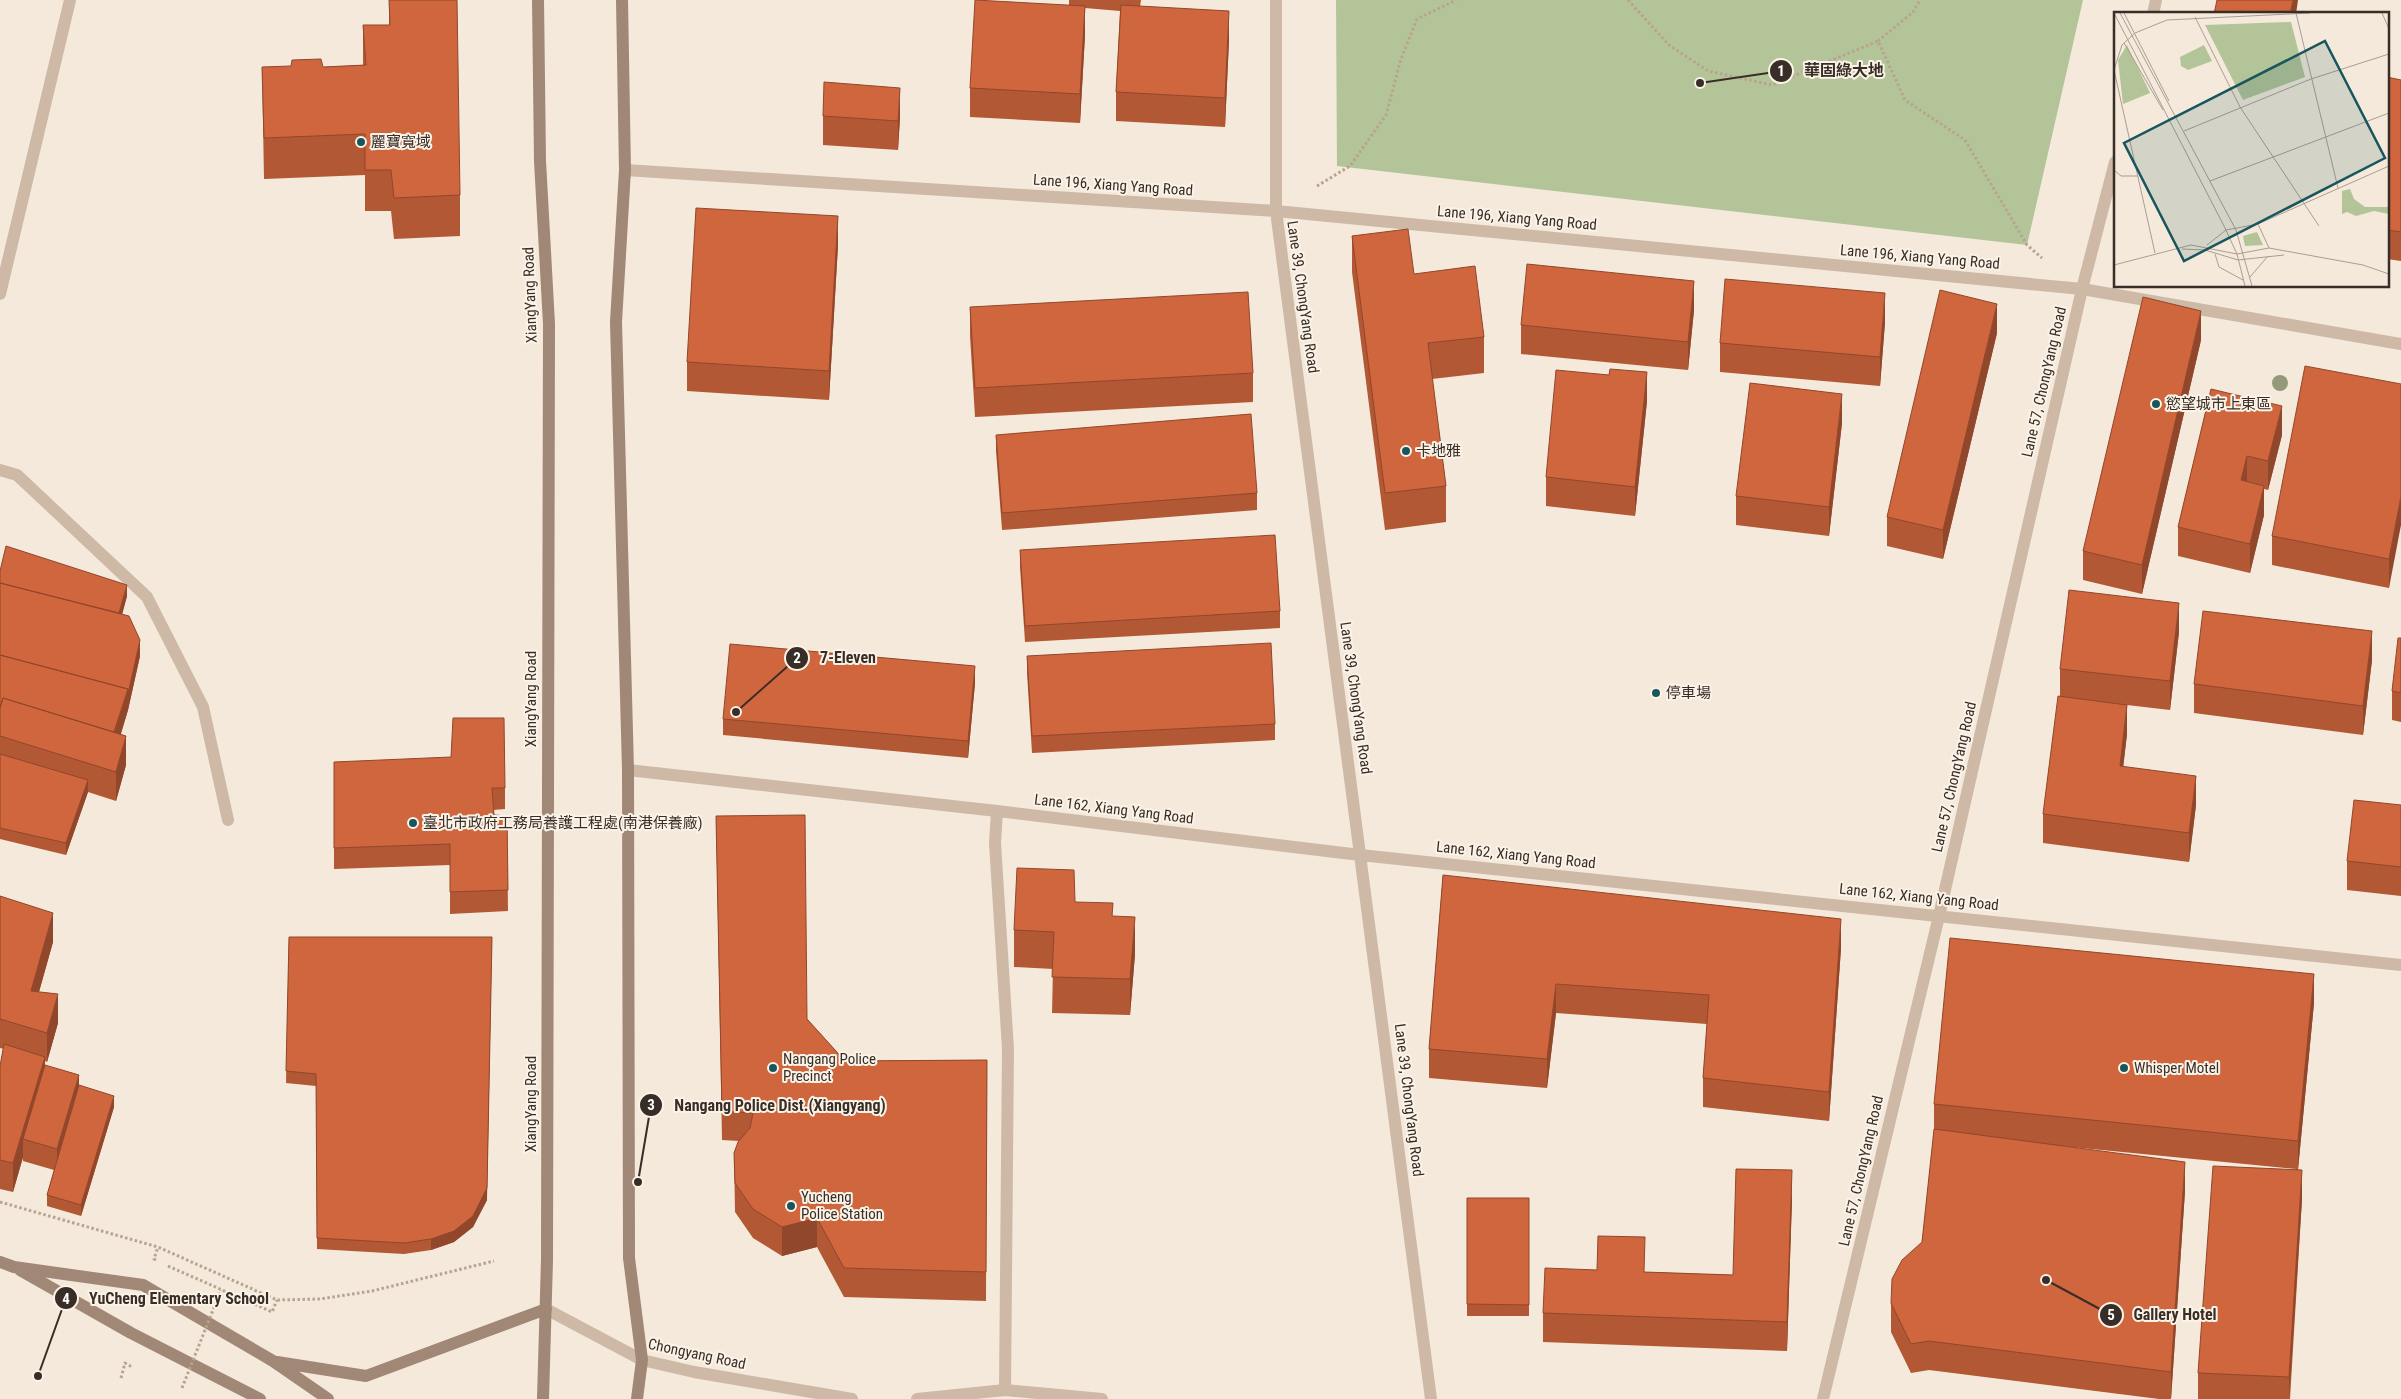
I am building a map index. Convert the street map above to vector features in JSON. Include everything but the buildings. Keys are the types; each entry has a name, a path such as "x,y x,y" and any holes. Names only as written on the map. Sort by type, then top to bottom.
{"main road":[{"name":"XiangYang Road","path":"538,0 540,161 549,324 546,1309 543,1399"},
{"path":"622,0 625,170 616,322 628,770 629,1258 642,1360 637,1399"},
{"path":"0,1262 14,1267 131,1333 260,1399"},
{"path":"14,1267 143,1286 273,1361 328,1399"},
{"path":"273,1361 366,1376 546,1309"}],"street":[{"path":"0,294 70,0"},
{"name":"Lane 39, ChongYang Road","path":"1276,0 1276,211 1431,1399"},
{"name":"Lane 57, ChongYang Road","path":"1823,1399 1939,916 2082,289 2114,166"},
{"name":"Lane 196, Xiang Yang Road","path":"625,170 1276,211 2082,289 2401,344"},
{"path":"0,470 17,475 147,597 203,707 228,820"},
{"name":"Lane 162, Xiang Yang Road","path":"628,770 1360,854 2401,965"},
{"path":"997,811 995,842 1008,1048 1005,1390"},
{"name":"Chongyang Road","path":"546,1309 642,1360 694,1372 852,1399"},
{"path":"917,1399 1005,1390 1102,1399"}],"path":[{"path":"1276,211 1350,166 1386,115 1402,59 1417,19 1456,0"},
{"path":"1628,0 1669,45 1708,71 1772,85 1878,42 1913,12 1920,0"},
{"path":"1878,42 1905,100 1965,140 2027,245 2044,259"},
{"path":"0,1202 158,1247 277,1300 320,1299 372,1291 494,1261"},
{"path":"158,1247 154,1259 221,1290 272,1312 277,1300"},
{"path":"182,1388 221,1290"},
{"path":"121,1378 125,1363"}],"green space":[{"path":"1336,0 2083,0 2027,245 1337,166"}],"place":[{"name":"華固綠大地","path":"1700,83"},
{"name":"麗寶寬域","path":"361,142"},
{"name":"慾望城市上東區","path":"2156,404"},
{"name":"卡地雅","path":"1406,451"},
{"name":"停車場","path":"1656,693"},
{"name":"7-Eleven","path":"736,712"},
{"name":"臺北市政府工務局養護工程處(南港保養廠)","path":"413,823"},
{"name":"Nangang Police Precinct","path":"773,1068"},
{"name":"Whisper Motel","path":"2124,1068"},
{"name":"Nangang Police Dist.(Xiangyang)","path":"638,1182"},
{"name":"Yucheng Police Station","path":"791,1206"},
{"name":"Gallery Hotel","path":"2046,1280"},
{"name":"YuCheng Elementary School","path":"38,1376"}]}
